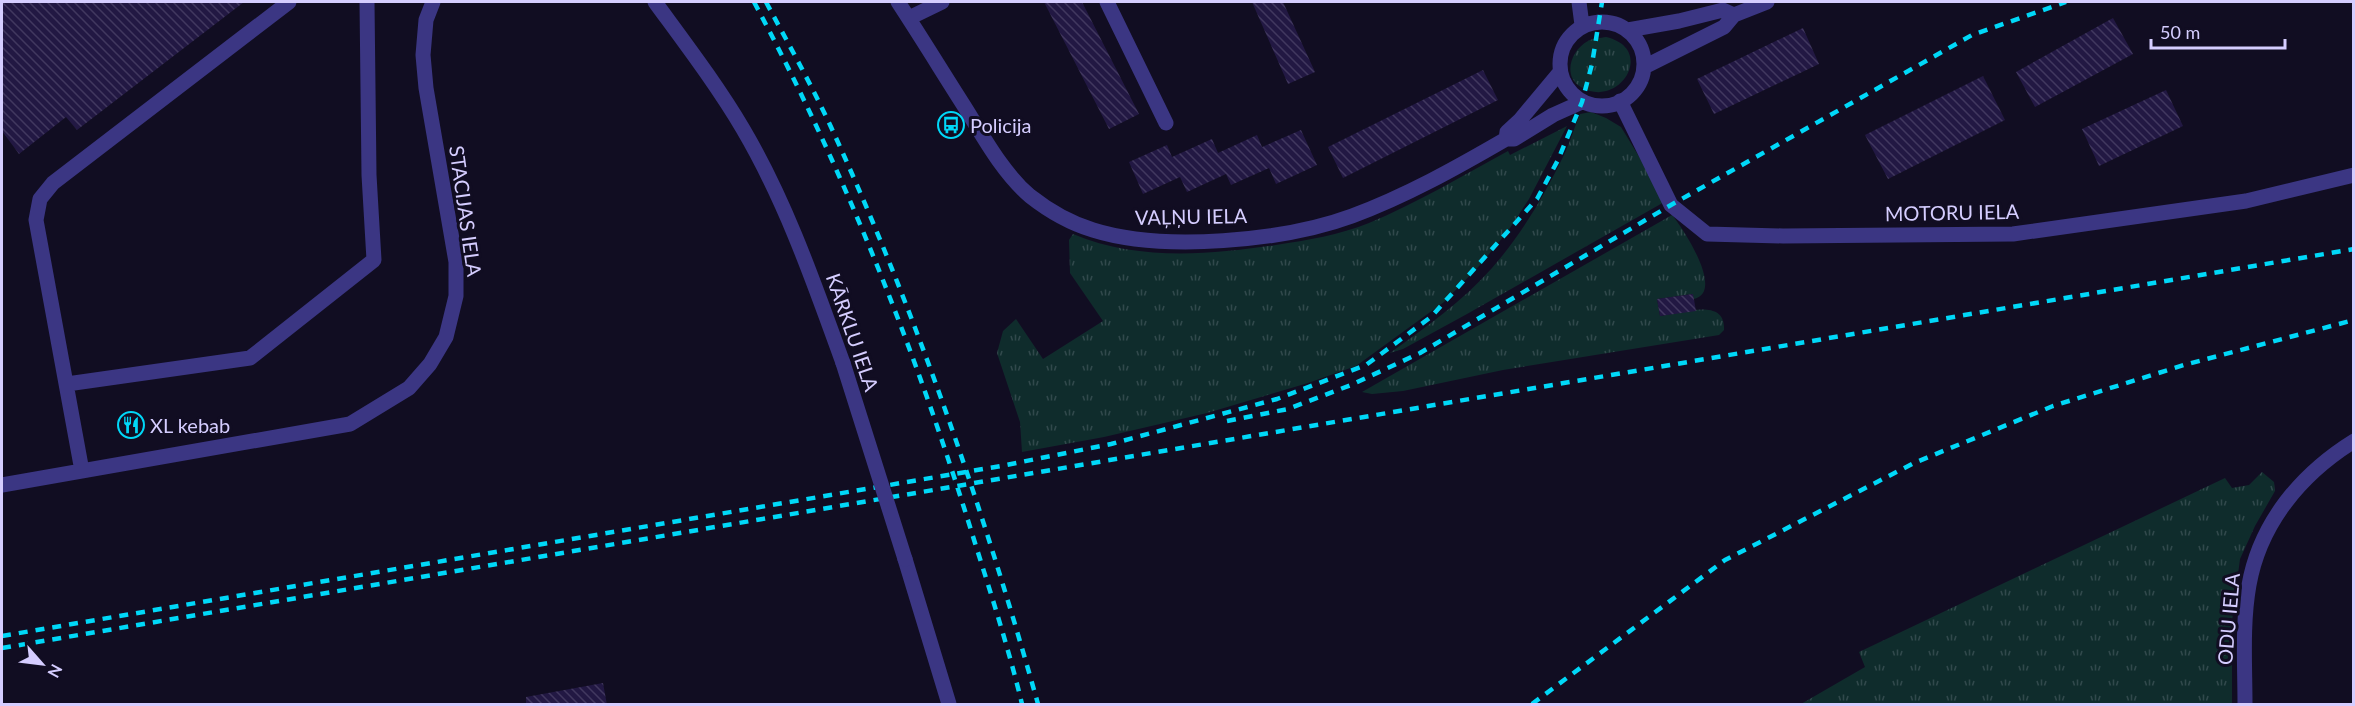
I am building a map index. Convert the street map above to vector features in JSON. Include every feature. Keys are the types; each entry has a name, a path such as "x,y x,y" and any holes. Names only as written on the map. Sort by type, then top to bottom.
{"street":[{"path":"82,471 36,220 40,199 53,183 289,2"},
{"path":"67,384 250,358 374,260 369,175 367,2"},
{"name":"STACIJAS IELA","path":"2,485 350,423 409,388 430,364 446,337 456,296 456,262 426,88 423,55 426,20 432,2"},
{"name":"KĀRKLU IELA","path":"655,2 742,129 774,187 808,266 843,363 949,705"},
{"name":"VAĻŅU IELA","path":"898,2 1002,165 1028,194 1049,210 1073,223 1094,231 1131,239 1169,242 1217,241 1278,234 1350,217 1444,174 1506,139 1514,140 1553,115 1582,102"},
{"path":"909,18 942,2"},
{"path":"1107,2 1166,123"},
{"path":"1579,2 1582,26"},
{"path":"1644,66 1724,27 1734,15 1767,2"},
{"path":"1628,30 1723,10 1734,15"},
{"path":"1599,21 1610,22 1628,30 1638,40 1643,53 1644,66 1641,81 1632,93 1608,106 1594,106 1582,102 1571,94 1560,72 1559,58 1563,45 1571,34 1582,26 1599,21"},
{"path":"1506,139 1507,132 1560,72"},
{"name":"MOTORU IELA","path":"1620,101 1671,205 1707,234 1783,236 2013,234 2246,201 2354,176"},
{"name":"ODU IELA","path":"2245,705 2245,626 2249,586 2256,554 2267,529 2293,491 2330,456 2354,441"}],"green space":[{"path":"1606,37 1621,44 1629,53 1631,64 1627,75 1619,84 1608,91 1595,92 1575,82 1570,70 1571,63 1582,45 1592,39"},
{"path":"1591,112 1621,127 1666,201 1467,314 1403,349 1390,353 1456,303 1503,255 1548,186 1580,114"},
{"path":"1567,126 1529,199 1508,231 1480,265 1444,302 1356,366 1207,413 1104,437 1022,452 1020,422 997,353 1003,331 1016,319 1043,359 1103,321 1070,273 1069,240 1073,234 1122,249 1173,253 1251,249 1323,237 1358,227 1387,215 1508,151 1510,155"},
{"path":"1672,215 1699,259 1705,285 1702,294 1694,299 1692,294 1657,299 1660,316 1710,310 1718,313 1723,320 1724,330 1719,335 1503,370 1403,391 1372,394 1362,392"},
{"path":"2262,472 2274,482 2275,491 2240,559 2232,621 2232,704 1801,704 1865,667 1859,652 2225,478 2232,488 2249,485"}],"building":[{"path":"2,2 244,2 77,130 66,117 19,154 2,131"},
{"path":"1044,2 1082,2 1139,114 1109,129"},
{"path":"1252,2 1283,2 1315,72 1288,84"},
{"path":"2113,18 2133,54 2035,107 2016,72"},
{"path":"1803,28 1819,64 1714,114 1697,79"},
{"path":"1483,70 1498,100 1343,178 1328,147"},
{"path":"1983,76 2005,120 1888,179 1865,135"},
{"path":"2166,90 2183,126 2099,166 2082,129"},
{"path":"1301,130 1317,165 1276,184 1269,168 1231,185 1226,174 1187,192 1180,177 1143,194 1129,162 1167,145 1172,157 1212,139 1218,153 1257,135 1262,147"},
{"path":"1693,294 1696,311 1660,316 1657,299"},
{"path":"603,683 607,705 526,705 526,697"}],"railway":[{"path":"754,2 788,67 849,199 904,335 953,473 1012,664 1022,704"},
{"path":"766,2 831,127 919,339 971,484 1038,704"},
{"path":"2,636 1001,466 1111,444 1277,399 1366,365 1431,317 1537,199 1558,160 1582,102 1592,64 1602,2"},
{"path":"1227,421 1288,409 1351,385 1420,353 1671,205 1972,35 2066,2"},
{"path":"2,648 2354,249"},
{"path":"1532,704 1725,560 1914,463 2053,406 2184,365 2354,320"}],"place":[{"name":"Policija","path":"951,125"},
{"name":"XL kebab","path":"131,425"}]}
